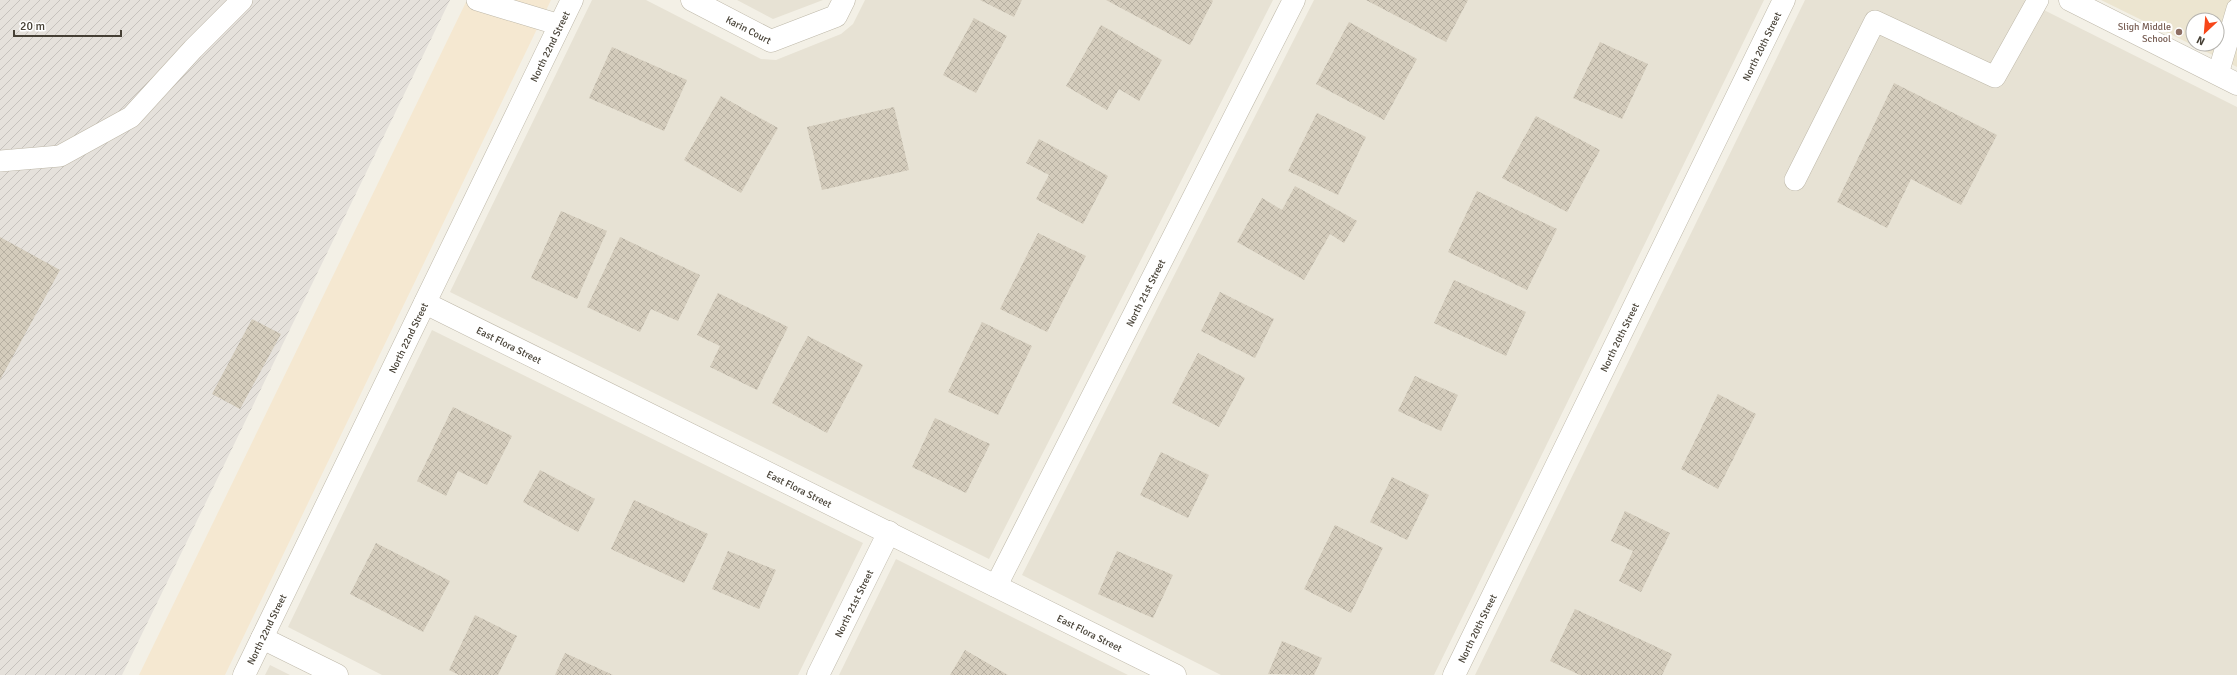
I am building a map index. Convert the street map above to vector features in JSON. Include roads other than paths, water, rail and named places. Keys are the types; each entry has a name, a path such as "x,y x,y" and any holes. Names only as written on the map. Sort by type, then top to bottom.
{"street":[{"name":"North 22nd Street","path":"244,675 572,0"},
{"name":"Karin Court","path":"692,0 771,41 836,16 844,0"},
{"name":"North 21st Street","path":"996,586 1294,0"},
{"name":"North 20th Street","path":"1454,675 1784,0"},
{"path":"2070,0 2228,79"},
{"name":"East Flora Street","path":"424,303 1175,675"},
{"name":"North 21st Street","path":"818,675 889,532"},
{"path":"262,638 337,675"}],"lane":[{"path":"0,161 60,156 131,117 193,49 242,0"},
{"path":"477,0 560,25"},
{"path":"1795,180 1875,21 1995,77 2038,0"},
{"path":"2228,79 2237,9"}],"place":[{"name":"Sligh Middle School","path":"2179,32"}]}
